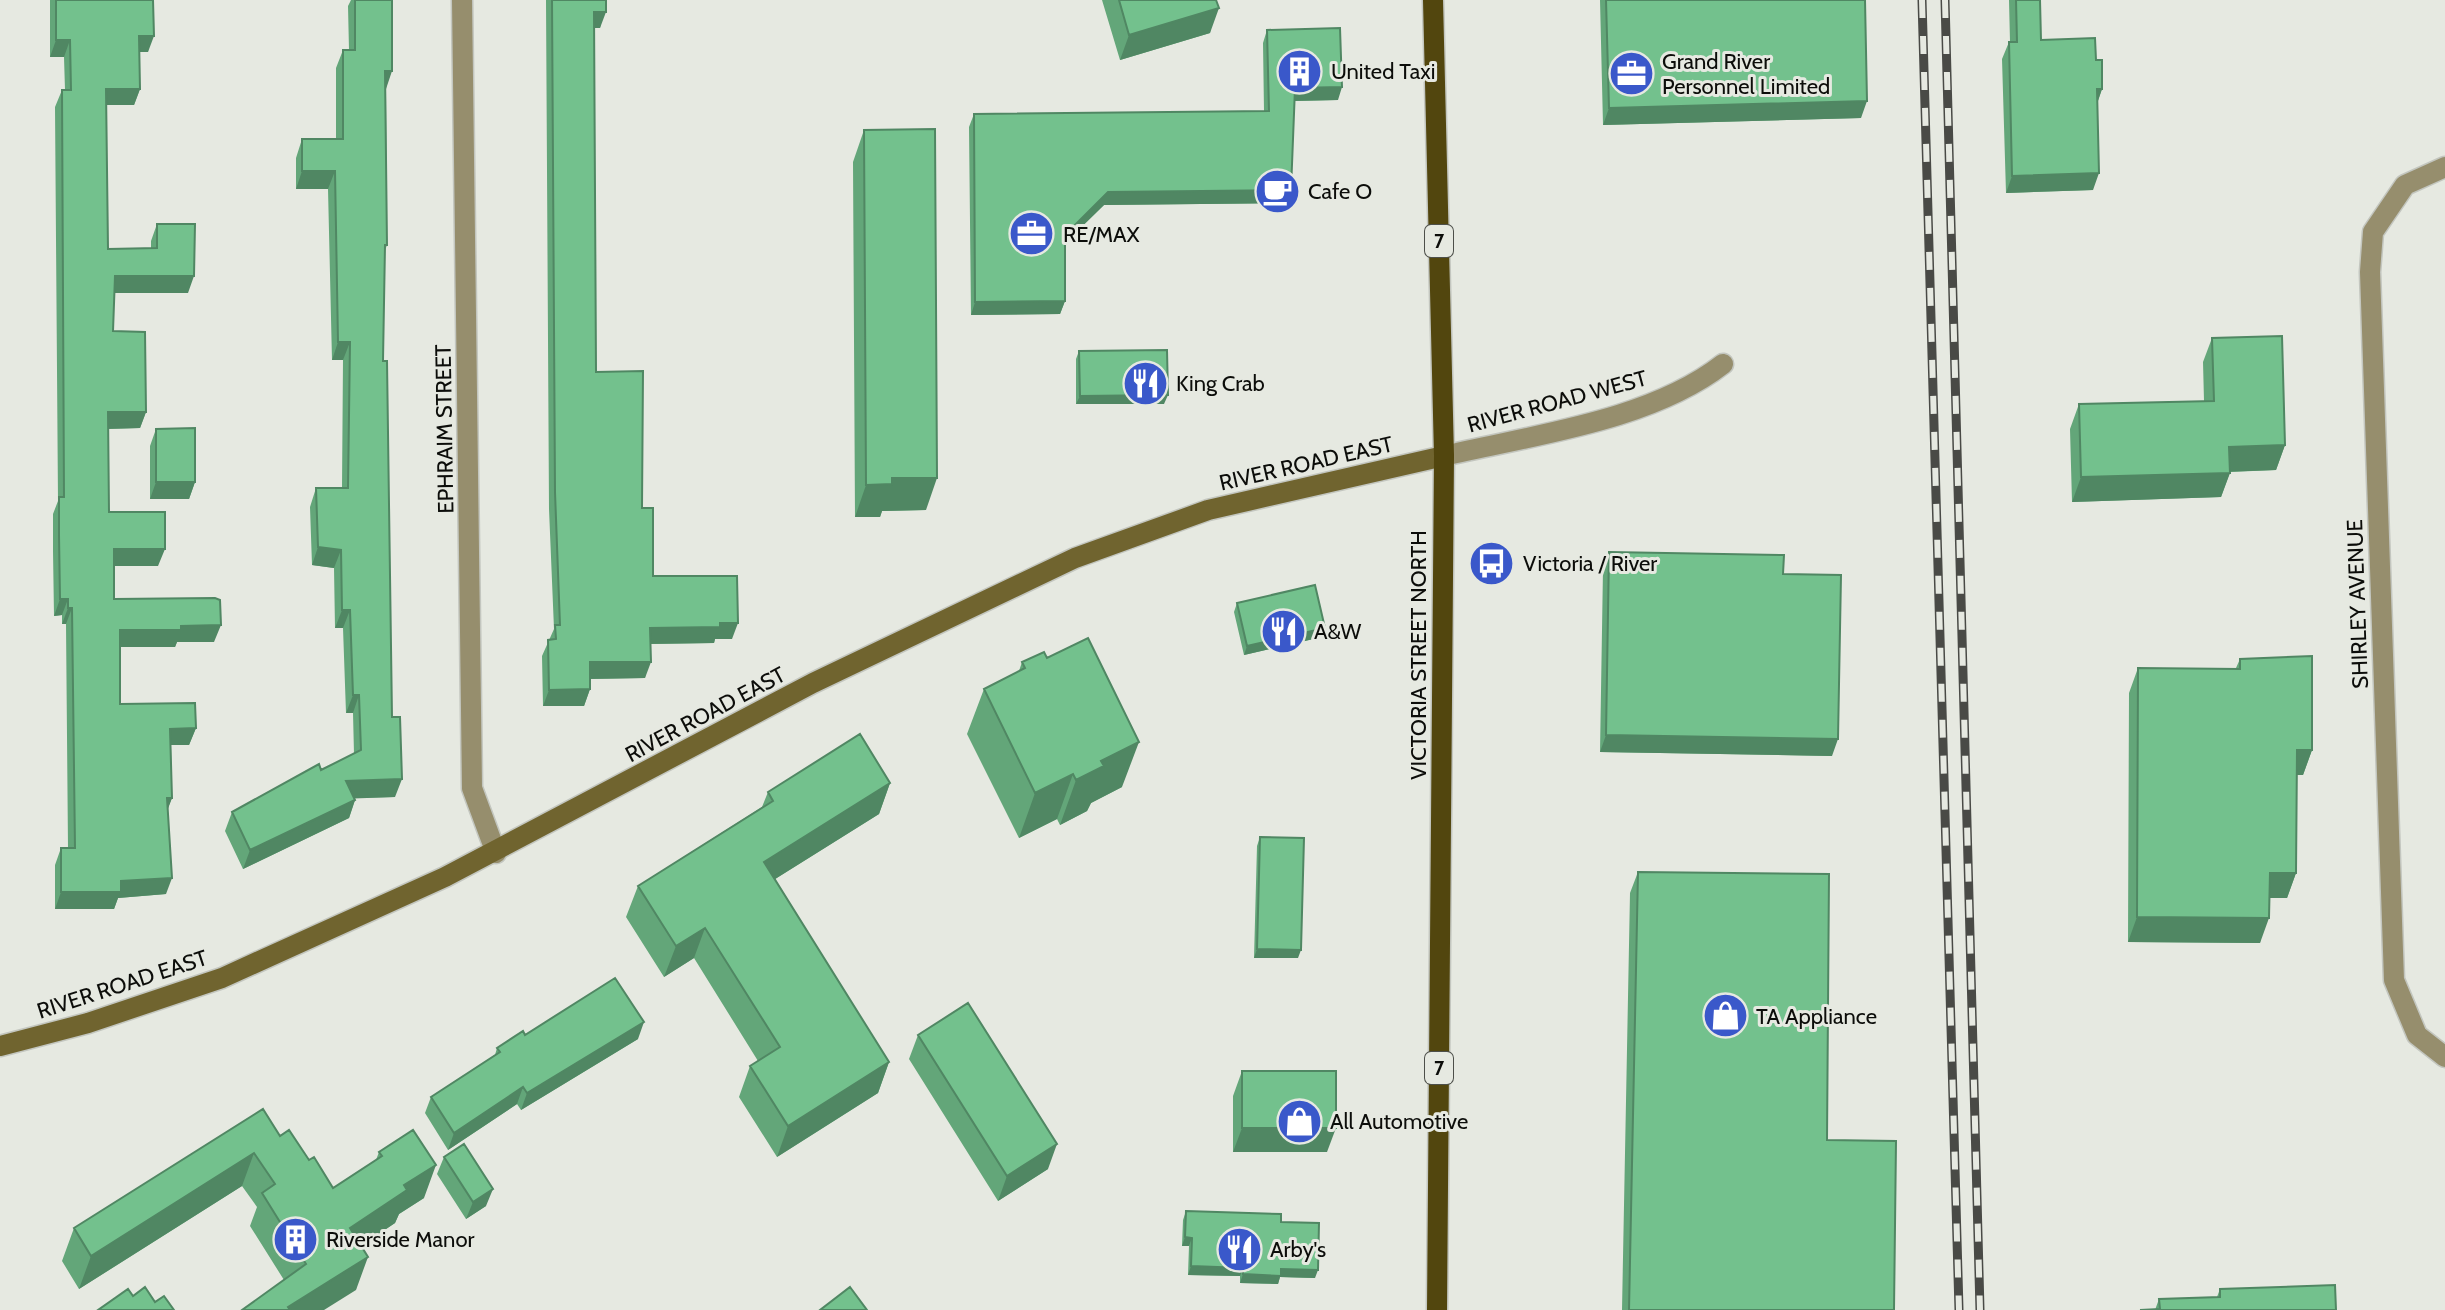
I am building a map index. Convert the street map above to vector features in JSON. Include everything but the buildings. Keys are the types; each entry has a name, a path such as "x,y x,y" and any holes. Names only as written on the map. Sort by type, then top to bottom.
{"main road":[{"name":"VICTORIA STREET NORTH","path":"1433,0 1444,456 1437,1310"}],"street":[{"name":"EPHRAIM STREET","path":"462,0 472,788 496,853"},
{"name":"SHIRLEY AVENUE","path":"2445,167 2405,185 2373,232 2370,272 2394,980 2417,1035 2445,1057"},
{"name":"RIVER ROAD WEST","path":"1444,456 1649,404 1702,380 1723,364"},
{"name":"RIVER ROAD EAST","path":"0,1046 88,1023 222,978 496,853 813,683 1075,558 1208,510 1444,456"}],"railway":[{"path":"1922,0 1959,1310"},
{"path":"1945,0 1980,1310"}],"place":[{"name":"United Taxi","path":"1300,71"},
{"name":"Grand River Personnel Limited","path":"1631,74"},
{"name":"Cafe O","path":"1277,191"},
{"name":"RE/MAX","path":"1032,234"},
{"name":"King Crab","path":"1145,383"},
{"name":"Victoria / River","path":"1492,563"},
{"name":"A&W","path":"1283,631"},
{"name":"TA Appliance","path":"1725,1016"},
{"name":"All Automotive","path":"1299,1121"},
{"name":"Riverside Manor","path":"295,1239"},
{"name":"Arby's","path":"1239,1249"}]}
